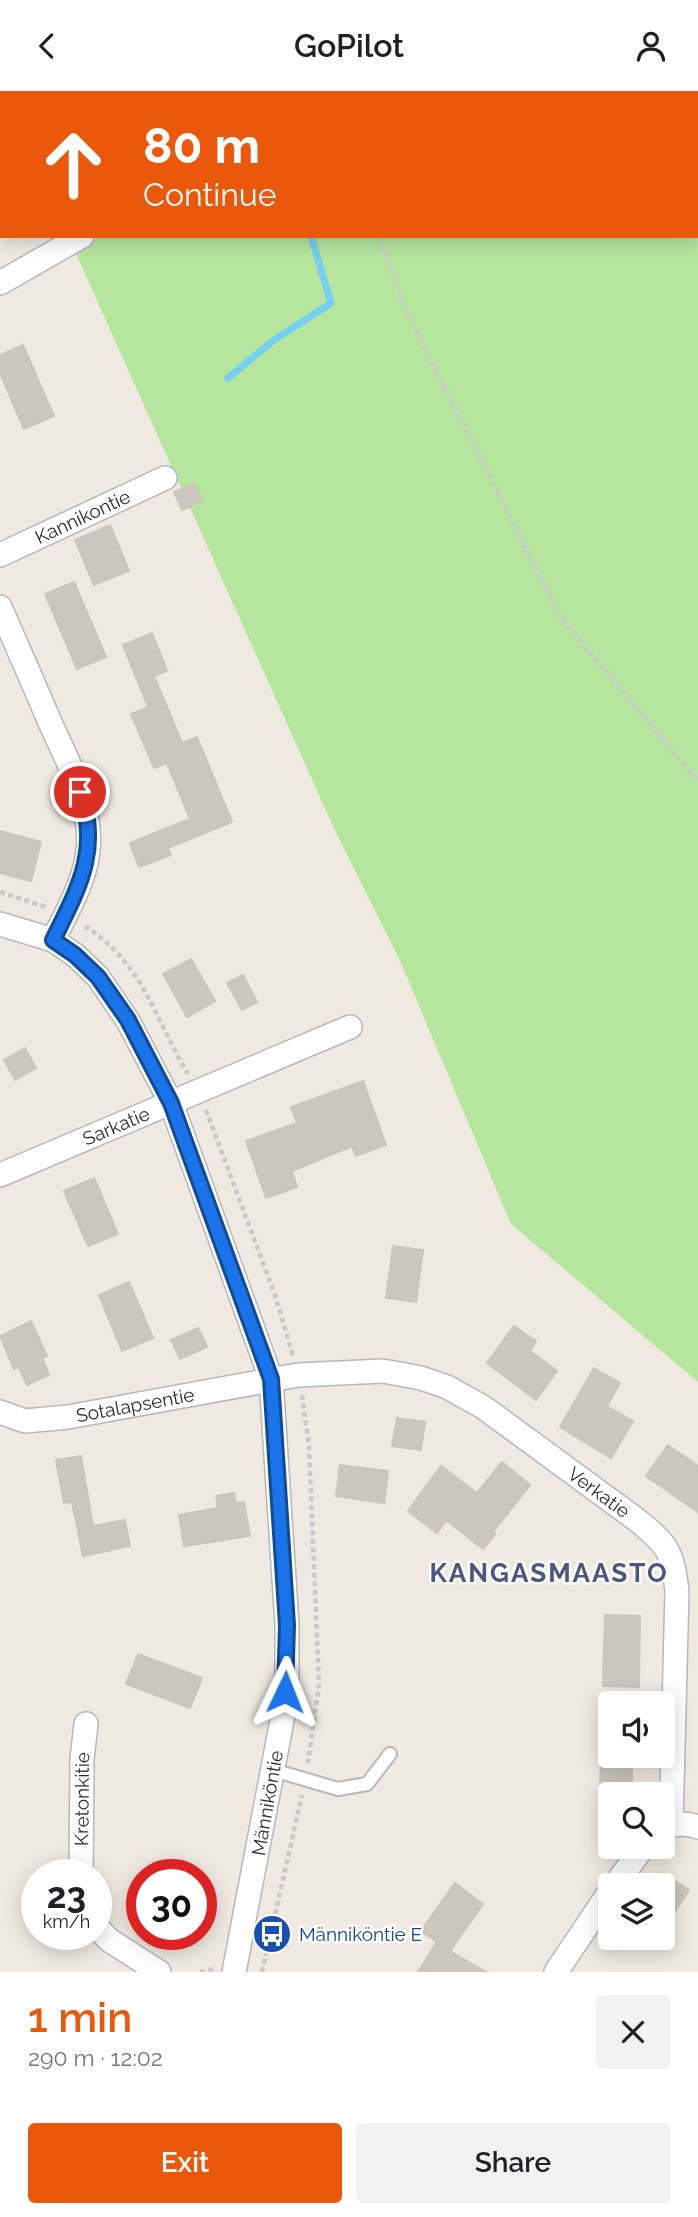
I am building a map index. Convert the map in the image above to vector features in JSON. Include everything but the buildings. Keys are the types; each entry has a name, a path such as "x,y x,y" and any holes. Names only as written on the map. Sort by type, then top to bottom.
{"street":[{"path":"0,283 79,238"},
{"name":"Kannikontie","path":"0,555 164,478"},
{"path":"0,607 74,776 88,821 88,854 83,874 53,940"},
{"path":"0,924 53,940 75,955 98,977 128,1020 171,1103 271,1379"},
{"name":"Sarkatie","path":"0,1175 350,1027"},
{"name":"Verkatie","path":"271,1379 383,1371 421,1378 447,1387 483,1407 659,1538 669,1551 677,1591 669,1782"},
{"name":"Sotalapsentie","path":"0,1412 25,1421 68,1417 271,1379"},
{"name":"Männiköntie","path":"234,1972 284,1710 287,1675 287,1625 271,1379"},
{"name":"Kretonkitie","path":"81,1859 82,1759 86,1724"},
{"path":"675,1826 691,1825 698,1828"},
{"path":"556,1972 598,1909"},
{"path":"112,1942 159,1972"}],"lane":[{"path":"273,1770 338,1790 366,1784 390,1754"}],"path":[{"path":"380,238 406,311 561,618 698,781"}],"green space":[{"path":"69,238 698,238 698,1382 511,1224 401,963 337,835"}],"waterway":[{"path":"228,378 274,340 331,303 312,238"}],"place":[{"name":"Männiköntie E","path":"272,1934"}],"district":[{"name":"KANGASMAASTO","path":"549,1573"}],"route":[{"path":"80,792 90,832 88,854 83,874 53,940 75,955 98,977 128,1020 171,1103 271,1379 287,1625 285,1692"}]}
